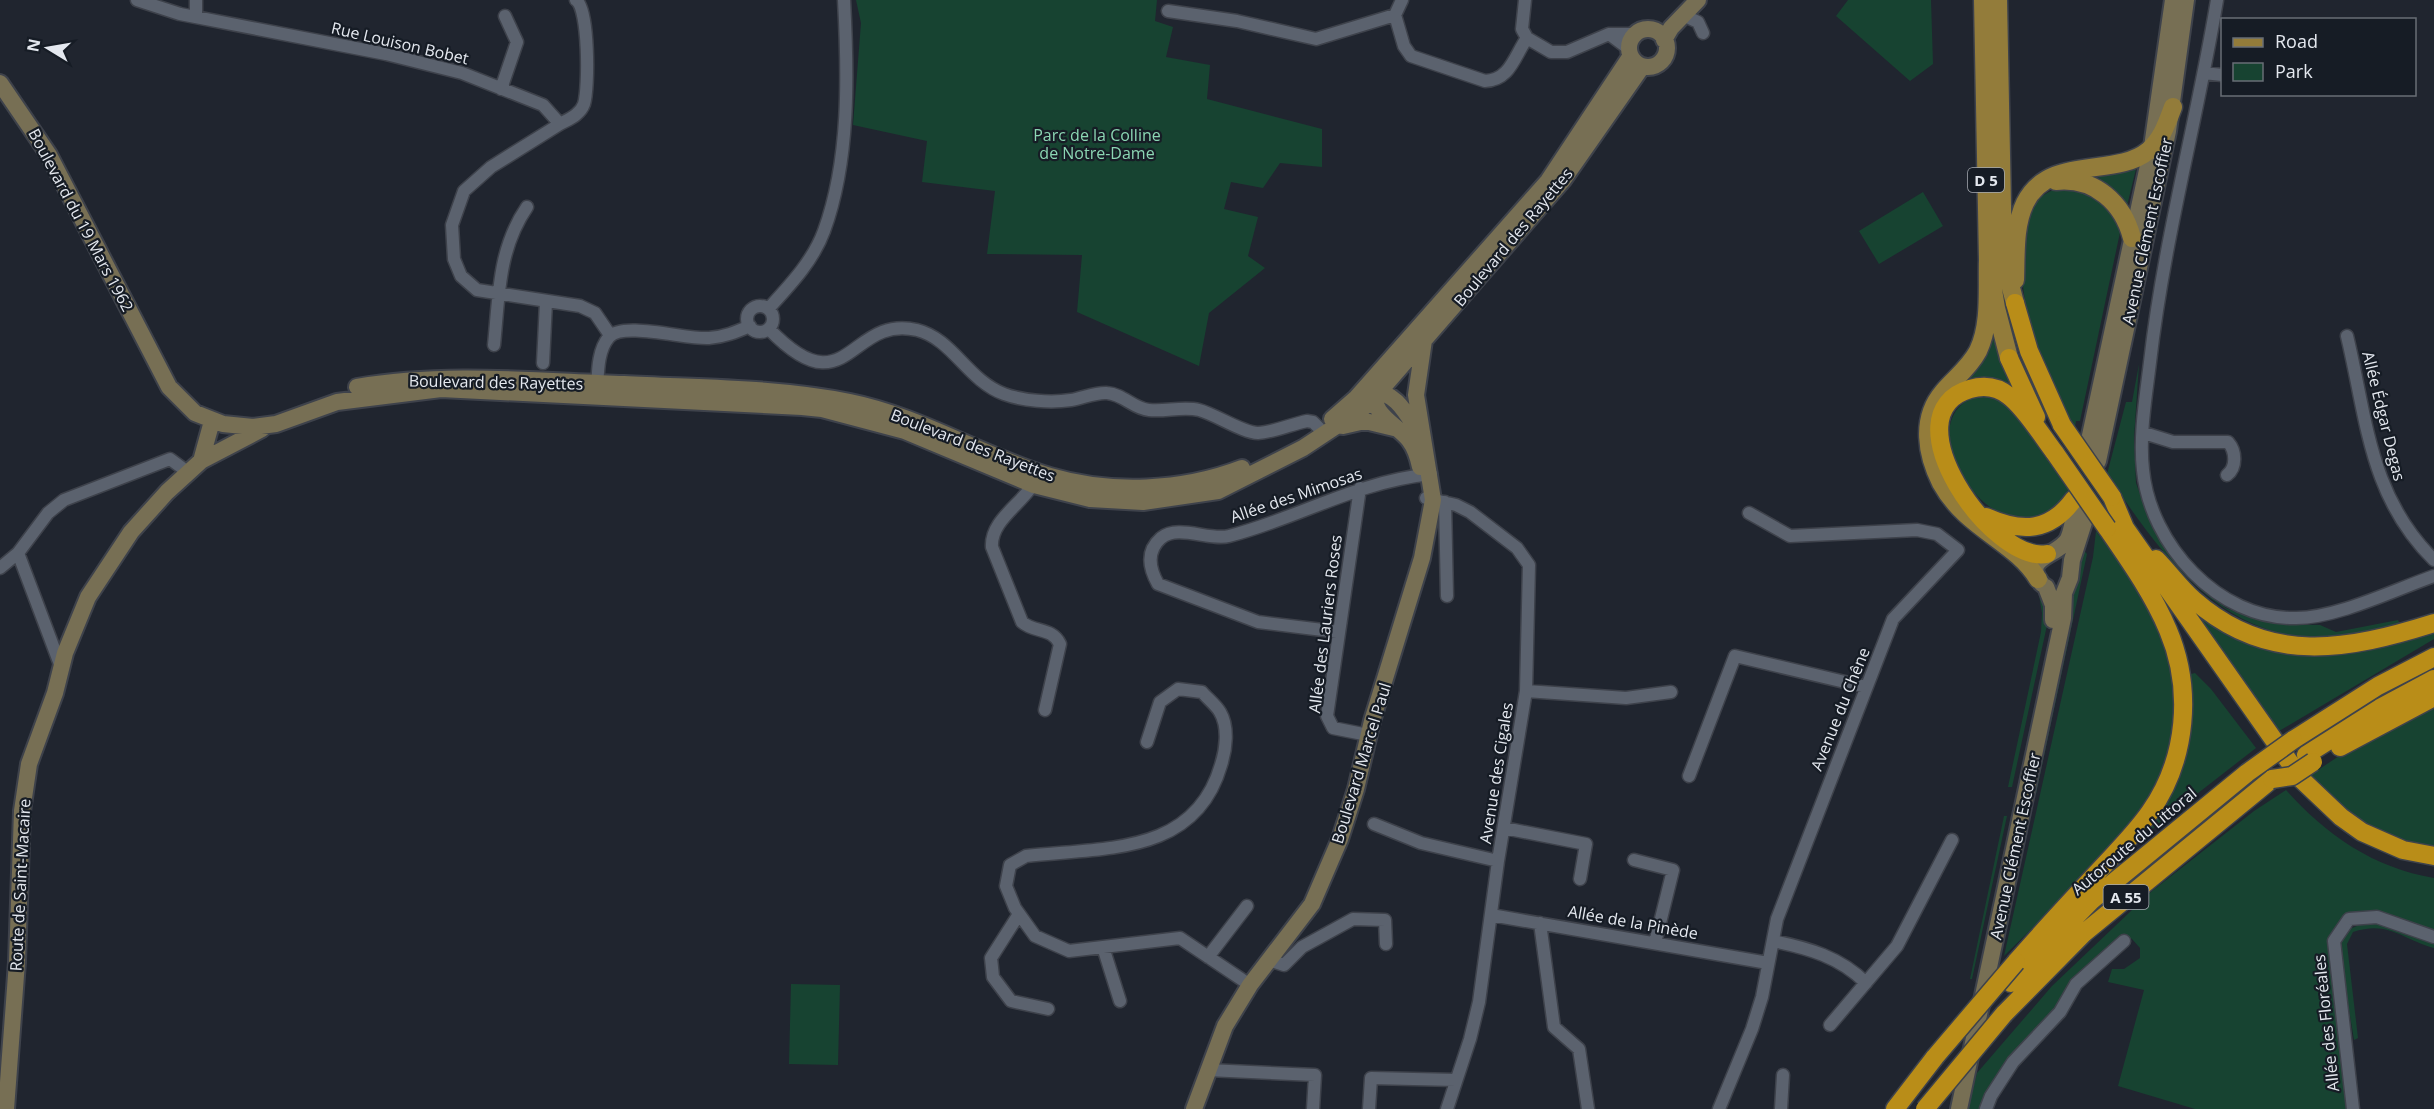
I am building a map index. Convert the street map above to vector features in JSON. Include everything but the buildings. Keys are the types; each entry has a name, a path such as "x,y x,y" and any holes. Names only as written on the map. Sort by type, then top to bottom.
{"highway":[{"name":"D 5","path":"2014,303 2029,351 2062,425 2112,497"},
{"name":"D 5","path":"2009,358 2055,453"},
{"path":"2050,553 2034,556 2024,553 1993,528 1975,509 1949,471 1940,443 1942,417 1955,396 1980,387 2005,393 2012,398 2055,453 2262,743 2311,805 2360,843 2406,861 2434,866"},
{"path":"2112,497 2150,552 2194,599 2218,618 2267,640 2315,648 2349,645 2434,622"},
{"path":"2112,497 2125,528 2301,780 2341,817 2362,832 2403,850 2434,856"},
{"path":"1975,509 2003,524 2029,527 2054,520 2075,500"},
{"path":"1895,1109 2016,962 2151,812 2169,777 2179,746 2183,718 2183,688 2175,650 2160,614 2118,544"},
{"name":"Autoroute du Littoral","path":"1904,1109 1933,1064 2092,900 2247,773 2292,740 2378,686 2434,657"},
{"path":"2310,758 2380,708 2434,679"},
{"path":"2310,758 2434,697"},
{"name":"A 55","path":"1925,1109 2004,1014 2084,933 2265,784 2292,776 2310,758"}],"main road":[{"path":"1658,35 1666,51 1661,62 1652,67 1634,52 1658,35 1671,27 1683,7 1698,0"},
{"name":"D 5","path":"1983,0 1988,260 1996,308 2009,358"},
{"path":"1991,0 1993,77 2001,98"},
{"name":"D 5","path":"1998,0 2003,258 2014,303"},
{"name":"Avenue Clément Escoffier","path":"2088,445 2152,147 2173,0"},
{"name":"Avenue Clément Escoffier","path":"2098,461 2173,107 2186,0"},
{"name":"Boulevard des Rayettes","path":"154,361 178,386 207,407 245,416 265,415 352,388 436,377 597,389 822,409 904,431 1090,499 1143,502 1218,491 1303,448 1362,409 1372,393 1416,340 1563,180 1634,52"},
{"name":"Boulevard du 19 Mars 1962","path":"0,83 49,155 154,361"},
{"path":"2014,303 2017,242 2023,210 2031,194 2046,182 2071,170 2134,158 2152,147 2161,135 2173,107"},
{"path":"2046,182 2071,180 2094,186 2122,213 2132,238"},
{"path":"1988,260 1986,322 1982,341 1970,363 1944,391 1933,408 1928,426 1928,448 1942,483 1962,513 2027,564 2042,583 2057,588 2067,583 2086,516"},
{"name":"Boulevard Marcel Paul","path":"1416,340 1416,395 1426,475"},
{"name":"Boulevard des Rayettes","path":"154,361 180,401 195,413 218,421 267,426 337,402 413,391 597,389"},
{"path":"178,386 183,396 218,421 265,420 285,415 305,406 311,400"},
{"name":"Boulevard des Rayettes","path":"1037,479 1123,488 1180,484 1238,469 1271,456 1372,393"},
{"name":"Boulevard Marcel Paul","path":"1372,393 1394,398 1423,440"},
{"name":"Boulevard Marcel Paul","path":"1194,1109 1225,1026 1251,985 1312,904 1340,839 1356,789 1368,735 1411,598 1434,500 1414,448 1377,409 1372,393"},
{"path":"218,421 221,448"},
{"name":"Route de Saint-Macaire","path":"201,461 218,421"},
{"path":"1218,491 1287,464 1345,425 1365,421 1397,429"},
{"name":"Route de Saint-Macaire","path":"6,1109 5,1058 21,811 29,764 55,693 72,634 94,588 131,532 167,492 201,461 221,448 267,426"},
{"path":"2042,583 2036,567 2050,553 2062,548 2067,540 2075,500"},
{"path":"2050,553 2065,556 2072,566"},
{"name":"Avenue Clément Escoffier","path":"1949,1109 2054,618 2053,605 2042,583"},
{"name":"Avenue Clément Escoffier","path":"1959,1109 2063,618 2063,597 2067,583"}],"street":[{"name":"Rue Louison Bobet","path":"137,0 196,17 386,54 462,73 543,105 560,124"},
{"path":"196,0 196,17"},
{"path":"576,0 580,2 585,15 586,88 584,105 579,113 491,167 464,191 456,208 452,235 454,259 461,276 477,290 499,296 572,303 595,313 610,335"},
{"path":"769,308 808,261 824,231 832,198 847,92 844,0"},
{"path":"1402,0 1395,15 1404,46 1412,56 1485,81 1496,81 1506,74 1527,38"},
{"path":"1525,0 1522,28 1527,38 1551,52 1567,52 1609,34 1634,52"},
{"path":"2217,0 2163,268 2153,330 2144,433 2143,471 2147,495 2163,531 2204,584 2239,605 2277,617 2308,618 2330,613 2434,576"},
{"path":"1683,7 1698,22 1703,33"},
{"path":"1168,10 1237,21 1316,39 1395,15"},
{"path":"501,89 517,42 505,16"},
{"path":"2204,73 2221,75"},
{"path":"494,345 505,250 513,228 527,207"},
{"path":"543,363 546,302"},
{"path":"762,305 769,308 774,319 769,329 761,332 750,326 747,319 752,308 762,305"},
{"path":"610,335 631,330 707,338 731,335 750,326"},
{"path":"769,329 789,351 811,362 824,363 840,358 883,333 915,330 934,336 979,381 1004,394 1054,402 1107,393 1148,410 1198,410 1257,433 1307,421 1313,422 1319,428"},
{"path":"597,389 599,360 610,335"},
{"name":"Allée Édgar Degas","path":"2347,336 2367,429 2387,496 2414,539 2434,560"},
{"path":"2144,433 2169,442 2219,440 2228,442 2233,450 2234,463 2228,475"},
{"path":"0,568 18,553 48,513 64,500 170,459 189,473"},
{"name":"Allée des Mimosas","path":"1339,633 1258,622 1158,584 1150,570 1151,552 1162,538 1175,533 1225,537 1266,526 1360,488 1426,475"},
{"path":"1037,479 999,523 991,539 992,548 1022,622 1028,627 1048,631 1056,636 1059,644 1045,710"},
{"name":"Allée des Lauriers Roses","path":"1360,488 1327,716 1333,728 1368,735"},
{"path":"1434,500 1447,596"},
{"name":"Avenue des Cigales","path":"1434,500 1456,505 1484,522 1517,548 1529,565 1526,691 1498,861 1479,1002 1470,1040 1447,1109"},
{"name":"Avenue du Chêne","path":"1719,1109 1752,1029 1777,919 1810,827 1893,619 1958,550 1936,534 1917,530 1790,536 1749,513"},
{"path":"18,553 61,667"},
{"path":"1689,776 1735,656 1866,687"},
{"path":"1147,742 1160,702 1178,689 1202,692 1221,712 1227,746 1216,785 1195,815 1170,833 1143,842 1026,856 1010,865 1006,886 1019,914 1035,936 1069,951 1180,938 1251,985"},
{"path":"1526,691 1626,698 1671,692"},
{"path":"1374,824 1421,843 1498,861"},
{"path":"1504,828 1586,844 1580,879"},
{"path":"1830,1025 1897,946 1952,840"},
{"path":"1634,860 1673,870 1655,943"},
{"path":"1208,957 1247,906"},
{"path":"1019,914 991,958 993,977 1011,1001 1048,1009"},
{"name":"Allée de la Pinède","path":"1491,915 1768,963"},
{"name":"Allée des Floréales","path":"2353,1109 2334,941 2349,919 2377,917 2400,923 2434,937"},
{"path":"1269,960 1284,965 1302,947 1353,919 1385,920 1386,944"},
{"path":"1540,923 1554,1027 1579,1049 1588,1109"},
{"path":"1773,941 1817,951 1832,958 1866,982"},
{"path":"1986,1109 1991,1096 2013,1062 2060,1012 2076,984 2124,941"},
{"path":"1103,947 1120,1001"},
{"path":"1208,1070 1316,1075 1313,1109"},
{"path":"1781,1109 1783,1075"},
{"path":"1369,1109 1371,1078 1456,1080"}],"green space":[{"name":"Parc de la Colline de Notre-Dame","path":"856,0 1157,0 1155,21 1173,27 1166,57 1210,65 1207,99 1322,129 1322,167 1280,163 1263,188 1231,182 1224,209 1258,217 1248,256 1265,268 1209,313 1199,366 1077,312 1082,255 987,254 995,191 922,182 927,141 853,125 861,23"},
{"path":"1848,0 1931,0 1933,64 1910,81 1836,16"},
{"path":"2135,166 2126,210 2110,187 2095,175"},
{"path":"2055,189 2088,190 2122,223 2080,421 2076,421 2075,427 2052,385 2038,351 2026,309 2022,272 2023,235 2027,219 2035,202"},
{"path":"1923,192 1943,226 1879,264 1859,231"},
{"path":"1991,333 2012,391 1958,386"},
{"path":"2139,364 2134,438 2136,483 2152,527 2167,550 2199,588 2163,552 2107,474 2126,402 2132,402"},
{"path":"1978,395 2000,399 2010,406 2069,491 2048,516 2046,512 2027,519 2004,515 1985,503 1969,486 1957,466 1950,445 1950,424 1959,407"},
{"path":"2096,531 2142,594 2165,639 2176,701 2174,731 2162,775 2143,811 2065,896 2004,956 2093,557"},
{"path":"2083,549 2087,554 2036,794 2032,793 2068,600 2078,581 2078,559"},
{"path":"2171,586 2233,631 2271,650 2286,653 2328,650 2434,628 2434,639 2274,734"},
{"path":"2038,589 2049,616 2012,787 2008,787 2041,632 2042,613"},
{"path":"2200,589 2226,608 2262,621 2278,624 2320,625 2336,632 2398,620 2400,624 2348,636 2303,637 2262,628 2226,609"},
{"path":"2195,673 2211,689 2256,748 2157,825 2102,875 2153,820 2187,675"},
{"path":"2434,702 2434,850 2379,832 2350,814 2306,778 2342,754"},
{"path":"2286,790 2318,821 2352,847 2391,866 2434,878 2434,932 2394,916 2372,911 2350,916 2335,930 2349,1109 2195,1109 2118,1086 2144,990 2108,982 2112,969 2124,969 2140,958 2140,948 2132,939 2125,936 2061,1003 1984,1109 1968,1109 1977,1073 2052,986 2152,891 2254,811"},
{"path":"2004,816 2007,816 1972,979 1970,979"},
{"path":"2376,922 2434,942 2434,948 2386,929 2365,929 2353,932 2347,944 2358,1038 2354,1040 2340,955 2342,939 2349,930 2355,927"},
{"path":"791,984 840,985 838,1065 789,1064"}]}
